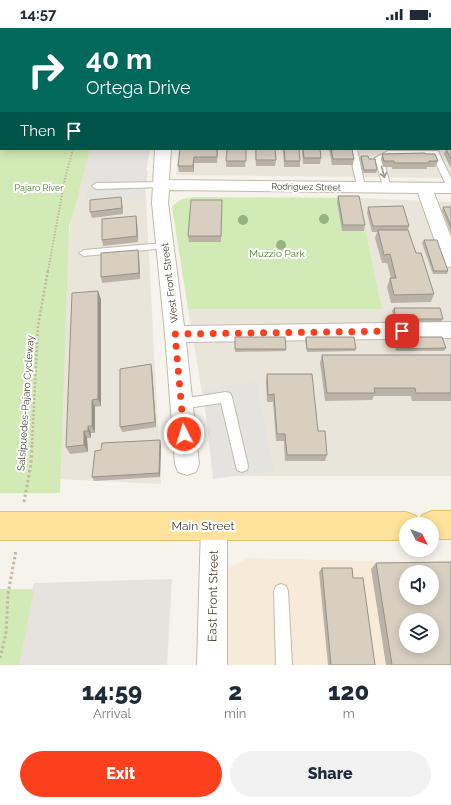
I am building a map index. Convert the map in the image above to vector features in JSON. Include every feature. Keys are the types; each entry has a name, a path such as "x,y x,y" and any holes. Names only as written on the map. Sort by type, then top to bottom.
{"main road":[{"name":"Main Street","path":"0,526 32,518 214,526 399,526"},
{"path":"439,526 451,525"}],"street":[{"name":"West Front Street","path":"163,150 160,203 175,334 187,464"},
{"name":"Rodriguez Street","path":"161,185 387,188 451,187"},
{"path":"424,188 451,262"},
{"path":"175,334 451,330"},
{"name":"East Front Street","path":"212,665 214,526"}],"lane":[{"path":"353,150 361,187"},
{"path":"387,188 379,158 388,153 437,151 451,187"},
{"path":"96,186 161,185"},
{"path":"84,253 164,246"},
{"path":"181,404 226,397 242,466"},
{"path":"281,591 284,665"}],"path":[{"name":"Salsipuedes-Pajaro Cycleway","path":"32,518 31,464 38,326 66,178 73,150"},
{"path":"0,658 6,634 8,594 16,548"}],"shaded area":[{"path":"85,150 150,150 145,179 75,186"},
{"path":"179,150 451,150 451,178 176,175"},
{"path":"93,171 148,171 144,199 85,201"},
{"path":"145,179 161,484 38,478 75,186"},
{"path":"359,198 451,202 451,476 216,476 188,309 382,309"},
{"path":"256,382 274,471 213,479 203,388"},
{"path":"248,558 451,563 451,665 221,665 219,573"},
{"path":"172,579 167,665 17,665 34,583"}],"green space":[{"name":"Pajaro River","path":"0,150 90,150 69,226 60,493 0,493"},
{"name":"Muzzio Park","path":"194,197 359,198 382,309 188,309 172,207 182,200"},
{"path":"0,589 34,589 19,665 0,665"}],"building":[{"path":"180,150 217,150 217,157 194,157 193,166 178,166"},
{"path":"227,150 246,150 246,161 226,161"},
{"path":"256,150 275,150 276,160 256,160"},
{"path":"284,150 299,150 300,161 285,161"},
{"path":"303,150 320,150 321,158 304,158"},
{"path":"331,150 352,150 354,159 333,159"},
{"path":"446,150 451,150 451,159"},
{"path":"382,154 435,154 438,161 429,161 429,163 394,163 394,161 384,161"},
{"path":"361,156 368,156 369,159 375,159 377,170 364,170"},
{"path":"338,196 359,196 365,225 343,225"},
{"path":"121,197 122,208 90,212 90,200"},
{"path":"191,200 222,200 221,236 188,236"},
{"path":"403,206 409,226 373,226 368,207"},
{"path":"443,207 451,207 451,226"},
{"path":"136,216 137,236 102,240 102,219"},
{"path":"378,230 408,230 416,253 421,253 434,294 394,295 390,278 396,278 390,254 384,255"},
{"path":"424,240 437,240 448,271 434,271"},
{"path":"138,250 139,273 101,277 101,253"},
{"path":"98,291 98,399 92,400 92,426 88,426 88,431 84,431 84,445 66,447 72,293"},
{"path":"394,308 440,308 443,319 396,319"},
{"path":"235,337 285,337 286,349 235,349"},
{"path":"306,337 354,337 356,349 307,349"},
{"path":"394,337 442,337 446,348 397,349"},
{"path":"322,355 451,355 451,393 416,393 415,388 374,388 375,393 327,393"},
{"path":"151,364 155,422 120,427 120,369"},
{"path":"267,374 312,374 318,431 325,431 327,455 287,455 285,434 277,434 274,394 268,395"},
{"path":"160,440 159,473 92,477 95,451 101,450 102,443"},
{"path":"451,562 451,665 392,665 376,563"},
{"path":"322,568 352,568 353,578 363,578 375,665 331,665"}],"route":[{"path":"184,434 175,334 402,331"}]}
